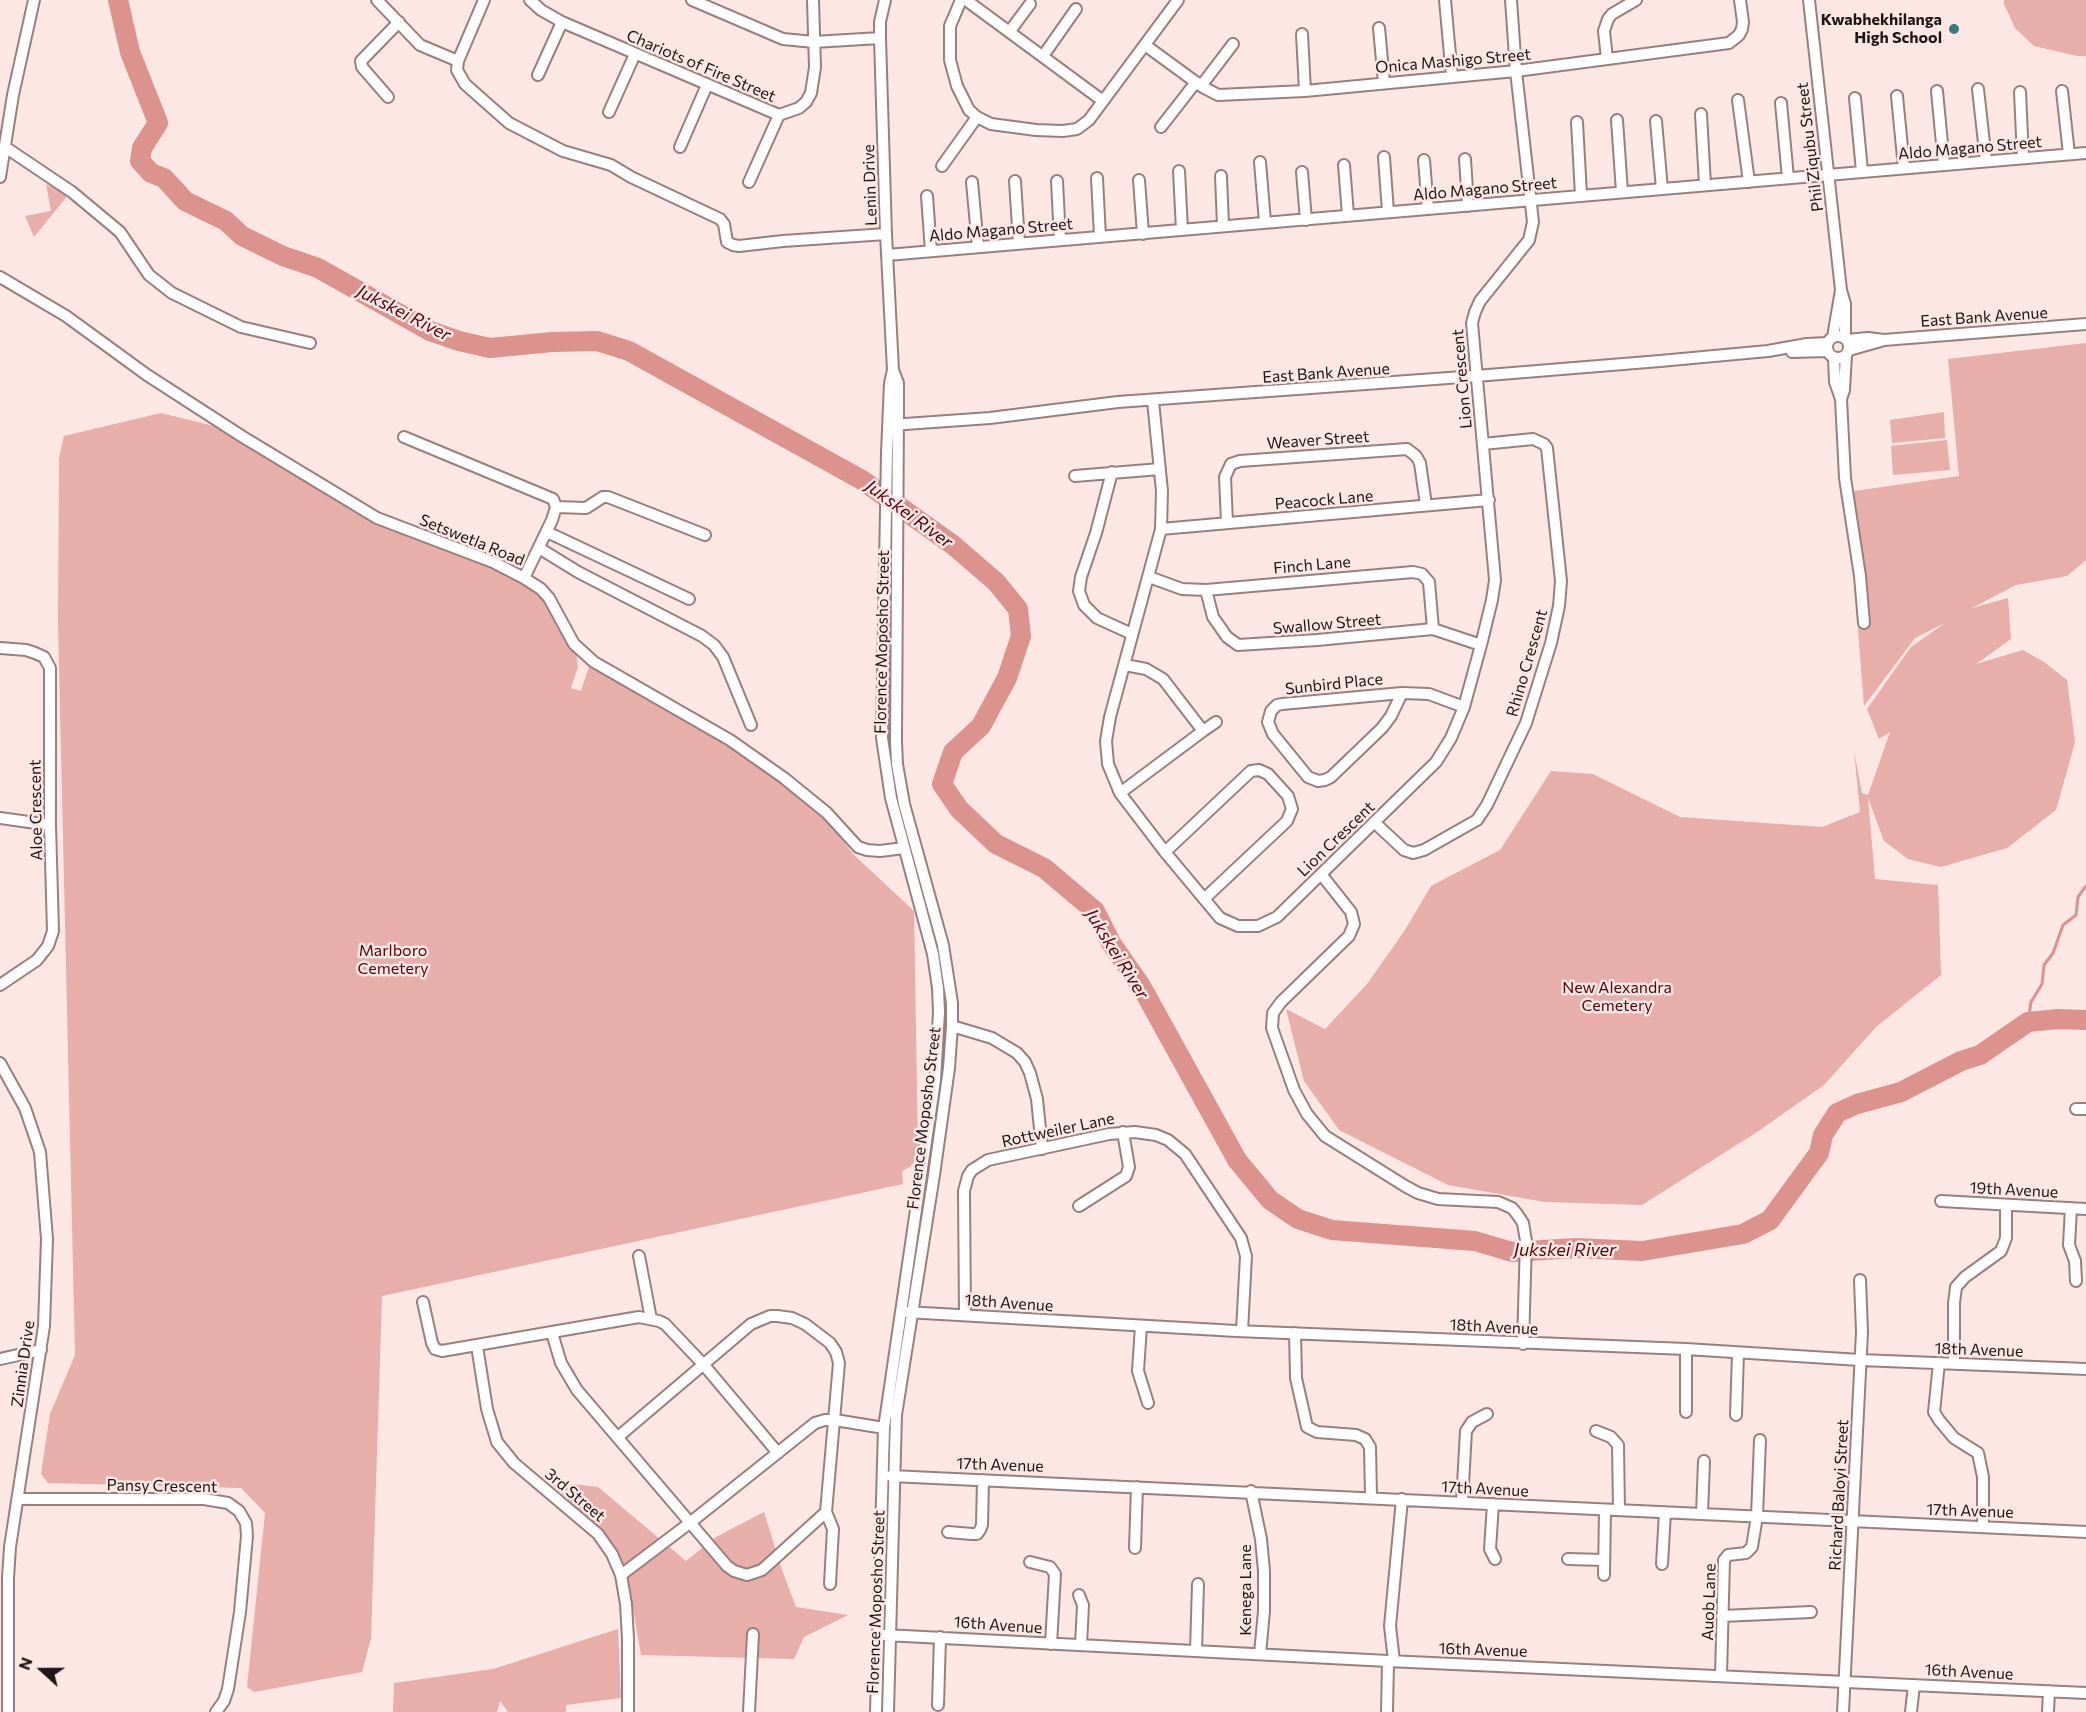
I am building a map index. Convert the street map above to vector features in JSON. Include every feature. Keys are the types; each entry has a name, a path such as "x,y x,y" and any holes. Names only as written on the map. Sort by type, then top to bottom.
{"street":[{"path":"0,177 13,95 34,0"},
{"path":"377,0 420,45 458,61"},
{"path":"484,0 458,61 457,70 465,84 509,123 563,151 611,165 720,219 724,224 727,242 733,245 886,234"},
{"name":"Chariots of Fire Street","path":"530,0 562,22 779,115 799,108 811,93 815,67 813,0"},
{"path":"692,0 775,37 814,42 880,38"},
{"name":"Lenin Drive","path":"885,0 880,38 893,370 890,382 893,425"},
{"path":"961,0 950,26 950,60 963,102 976,117 991,124 1036,130 1071,130 1083,125 1178,0"},
{"path":"966,0 982,5 1010,31 1103,101"},
{"path":"1445,0 1452,77"},
{"name":"Lion Crescent","path":"1153,401 1163,504 1161,529 1110,717 1106,741 1108,764 1120,793 1220,918 1238,926 1258,926 1277,916 1436,762 1451,738 1464,707 1481,645 1494,589 1489,501 1472,323 1474,312 1480,301 1529,240 1533,222 1516,71 1511,0"},
{"path":"1607,59 1604,31 1608,18 1636,0"},
{"name":"Onica Mashigo Street","path":"1145,45 1198,84 1218,95 1305,91 1516,71 1730,44 1742,29 1740,0"},
{"name":"Phil Ziqubu Street","path":"1809,0 1841,290 1845,304 1847,346 1845,382 1841,399"},
{"path":"1010,31 1030,4"},
{"path":"1043,56 1076,9"},
{"path":"388,97 362,67 361,61 399,22"},
{"path":"537,75 562,22"},
{"path":"1379,28 1384,82"},
{"path":"1302,34 1305,91"},
{"path":"1161,127 1233,44"},
{"path":"609,112 635,54"},
{"path":"680,147 707,85"},
{"path":"1978,88 1986,161"},
{"path":"1937,91 1944,165"},
{"path":"2062,91 2069,154"},
{"path":"2020,92 2023,158"},
{"path":"1897,96 1904,168"},
{"path":"1855,98 1862,171"},
{"path":"1738,100 1749,182"},
{"path":"1781,103 1788,178"},
{"path":"1701,114 1705,185"},
{"path":"749,182 779,115"},
{"path":"942,166 976,117"},
{"path":"1617,120 1622,192"},
{"path":"1656,121 1662,189"},
{"path":"1577,122 1581,195"},
{"path":"5,147 72,192 120,232 148,275 172,293 241,327 310,343"},
{"name":"Aldo Magano Street","path":"888,255 2086,153"},
{"path":"1384,157 1388,212"},
{"path":"1465,159 1468,206"},
{"path":"1424,160 1428,208"},
{"path":"1260,162 1265,222"},
{"path":"1344,165 1348,215"},
{"path":"1179,171 1182,230"},
{"path":"1302,172 1306,220"},
{"path":"1221,176 1223,226"},
{"path":"1097,178 1100,237"},
{"path":"1139,180 1143,234"},
{"path":"1015,181 1019,243"},
{"path":"1057,181 1060,240"},
{"path":"972,182 978,247"},
{"path":"927,196 931,251"},
{"name":"Setswetla Road","path":"0,277 66,316 147,375 234,431 377,518 493,562 524,578 541,589 549,598 574,644 594,662 730,740 784,778 827,813 858,847 880,852 904,848"},
{"name":"Phil Ziqubu Street","path":"1841,290 1830,347 1835,382 1841,399"},
{"name":"East Bank Avenue","path":"1847,346 1868,338 1884,340 2086,324"},
{"path":"1837,336 1847,346 1838,359 1830,347 1837,336"},
{"name":"East Bank Avenue","path":"893,425 990,418 1118,402 1830,347"},
{"path":"1841,399 1845,478 1860,576 1864,623"},
{"name":"Florence Moposho Street","path":"888,1712 897,1406 941,1129 952,1026 952,1003 943,945 913,837 897,764 899,452 893,425"},
{"name":"Florence Moposho Street","path":"876,1712 884,1428 934,1080 939,1012 933,954 904,848 882,738 887,452 893,425"},
{"path":"404,437 553,500 556,507 547,532 524,578"},
{"name":"Rhino Crescent","path":"1374,822 1404,850 1413,853 1424,850 1477,820 1487,806 1526,723 1551,644 1559,606 1560,581 1547,448 1533,439 1483,444"},
{"name":"Weaver Street","path":"1227,524 1225,477 1230,464 1240,461 1407,449 1416,456 1420,463 1426,505"},
{"path":"1075,476 1160,468"},
{"path":"1112,472 1079,591 1084,605 1097,618 1132,634"},
{"path":"556,507 586,508 608,496 705,535"},
{"name":"Peacock Lane","path":"1161,529 1489,501"},
{"path":"547,532 689,599"},
{"path":"539,548 578,572 702,636 714,645 723,657 751,725"},
{"name":"Finch Lane","path":"1149,576 1182,589 1206,590 1413,572 1422,574 1429,582 1433,628"},
{"name":"Swallow Street","path":"1206,590 1213,617 1227,637 1238,645 1317,640 1433,628 1481,645"},
{"name":"Aloe Crescent","path":"0,648 35,653 44,657 50,668 53,931 51,940 38,960 0,985"},
{"path":"1125,665 1146,669 1163,679 1203,731"},
{"name":"Sunbird Place","path":"1402,693 1391,716 1382,728 1331,777 1325,780 1318,781 1308,777 1273,734 1268,722 1271,711 1277,705 1402,693 1429,694 1464,707"},
{"path":"882,701 896,701"},
{"path":"1120,793 1216,722"},
{"path":"1165,852 1251,771 1258,770 1268,774 1288,796 1292,809 1287,821 1204,899"},
{"path":"0,818 50,825"},
{"path":"1321,874 1351,912 1354,918 1353,930 1281,1002 1273,1013 1272,1028 1294,1090 1319,1130 1337,1145 1418,1193 1449,1200 1498,1202 1512,1208 1523,1223 1526,1241 1523,1344"},
{"path":"952,1026 992,1038 1017,1053 1025,1062 1037,1099 1042,1149"},
{"name":"Zinnia Drive","path":"0,1064 25,1108 40,1152 46,1239 46,1307 41,1350 10,1547 7,1594 8,1712"},
{"path":"1079,1206 1126,1176 1129,1167 1123,1132"},
{"name":"Rottweiler Lane","path":"965,1315 964,1191 972,1170 988,1160 1123,1132 1156,1135 1177,1146 1185,1154 1241,1238 1246,1251 1242,1331"},
{"name":"19th Avenue","path":"1941,1201 2086,1209"},
{"path":"1954,1363 1956,1287 1965,1277 2001,1251 2006,1238 2006,1206"},
{"path":"2071,1208 2069,1245 2075,1264 2076,1281"},
{"path":"639,1256 651,1318"},
{"name":"Richard Baloyi Street","path":"1843,1712 1862,1320 1860,1280"},
{"path":"423,1302 432,1343 435,1349 442,1351 628,1319 651,1318 665,1324 703,1364 778,1453"},
{"name":"18th Avenue","path":"900,1311 1242,1331 1686,1349 1860,1360 2086,1369"},
{"path":"618,1437 758,1320 770,1316 792,1318 805,1324 830,1343 839,1363 826,1512 833,1529 830,1584"},
{"path":"1141,1326 1138,1371 1148,1403"},
{"path":"552,1333 561,1363 569,1378 727,1566 740,1574 747,1575 762,1570 826,1512"},
{"path":"1294,1333 1296,1378 1307,1427 1317,1432 1356,1435 1367,1442 1370,1447 1371,1497"},
{"name":"3rd Street","path":"477,1346 487,1409 497,1442 514,1463 598,1534 612,1554 621,1575 626,1604 628,1639 628,1712"},
{"path":"1686,1349 1686,1412"},
{"path":"0,1359 41,1350"},
{"path":"1736,1415 1738,1353"},
{"path":"1939,1363 1934,1412 1954,1438 1978,1453 1983,1477 1983,1526"},
{"path":"1462,1502 1466,1431 1472,1422 1486,1414"},
{"path":"621,1575 815,1423 825,1419 835,1419 884,1428"},
{"path":"1596,1431 1611,1437 1618,1445 1618,1510"},
{"path":"1757,1516 1760,1440"},
{"path":"1702,1514 1704,1461"},
{"name":"17th Avenue","path":"883,1476 1251,1491 2086,1532"},
{"path":"948,1532 976,1534 980,1530 983,1480"},
{"path":"1135,1548 1137,1487"},
{"name":"Kenega Lane","path":"1251,1491 1261,1539 1264,1571 1264,1611 1260,1654"},
{"name":"Pansy Crescent","path":"18,1499 204,1499 228,1503 239,1511 246,1523 247,1536 240,1612 228,1689 224,1701 216,1712"},
{"path":"1387,1712 1391,1661 1390,1626 1402,1499"},
{"path":"1493,1504 1490,1549 1495,1559"},
{"path":"1604,1575 1605,1510"},
{"path":"1662,1564 1665,1512"},
{"name":"Auob Lane","path":"1721,1675 1724,1560 1728,1555 1746,1553 1750,1550 1757,1516"},
{"path":"1568,1559 1603,1560"},
{"path":"1030,1562 1050,1567 1055,1574 1051,1644"},
{"path":"1197,1651 1198,1584"},
{"path":"1079,1595 1083,1605 1081,1645"},
{"path":"1722,1616 1811,1612"},
{"path":"749,1712 753,1634"},
{"name":"16th Avenue","path":"879,1635 2086,1693"},
{"path":"938,1705 940,1637"},
{"path":"1911,1712 1914,1685"},
{"path":"2048,1712 2049,1691"}],"green space":[{"path":"2004,0 2086,0 2086,56 2034,46 2015,28"},
{"path":"46,184 68,195 34,237 25,216 51,211"},
{"name":"New Alexandra Cemetery","path":"2086,343 2086,560 2067,576 2016,585 1972,608 2008,598 2011,639 1976,664 2023,650 2044,662 2067,680 2075,742 2056,810 2007,848 1941,867 1908,859 1884,841 1868,798 1875,879 1938,885 1941,975 1876,1027 1824,1085 1760,1130 1642,1205 1545,1202 1448,1185 1339,1130 1304,1081 1286,1009 1325,1029 1367,984 1405,930 1431,886 1500,850 1551,771 1593,774 1680,817 1822,827 1860,812 1854,751 1862,793 1868,795 1890,732 1879,739 1867,709 1911,647 1945,623 1915,638 1864,706 1847,492 1959,476 1948,359"},
{"path":"1944,412 1945,438 1892,443 1890,420"},
{"name":"Marlboro Cemetery","path":"161,413 218,427 379,522 508,570 545,594 576,651 578,667 571,688 581,691 590,664 695,722 822,813 853,854 914,911 918,1149 916,1159 910,1167 902,1171 903,1184 382,1296 371,1638 362,1672 254,1692 247,1687 265,1513 241,1488 48,1483 41,1474 50,1414 75,1355 58,622 59,458 64,436"},
{"path":"1947,440 1950,470 1893,475 1891,446"},
{"path":"549,1481 598,1487 686,1561 716,1537 764,1512 796,1607 848,1615 804,1637 794,1659 641,1655 631,1597 602,1531"},
{"path":"618,1629 621,1698 566,1705 566,1712 508,1712 500,1701 497,1712 393,1712 394,1683 493,1669"}],"waterway":[{"name":"Jukskei River","path":"118,0 130,52 158,123 142,148 140,161 151,173 164,178 185,201 226,221 242,236 283,256 318,268 430,331 459,341 490,348 552,342 597,341 629,351 862,480 953,545 996,582 1018,609 1021,636 1007,678 981,726 953,752 942,784 959,809 996,844 1044,868 1095,911 1111,943 1141,986 1237,1160 1270,1200 1298,1219 1332,1230 1475,1241 1512,1252 1576,1248 1642,1251 1743,1234 1770,1220 1819,1153 1823,1135 1837,1113 1857,1104 1901,1092 1961,1061 1980,1055 2028,1022 2058,1019 2086,1020"},
{"path":"2028,1022 2031,1002 2042,984 2044,965 2053,953 2063,925 2076,915 2078,897 2086,886"}],"place":[{"name":"Kwabhekhilanga High School","path":"1954,29"}]}
